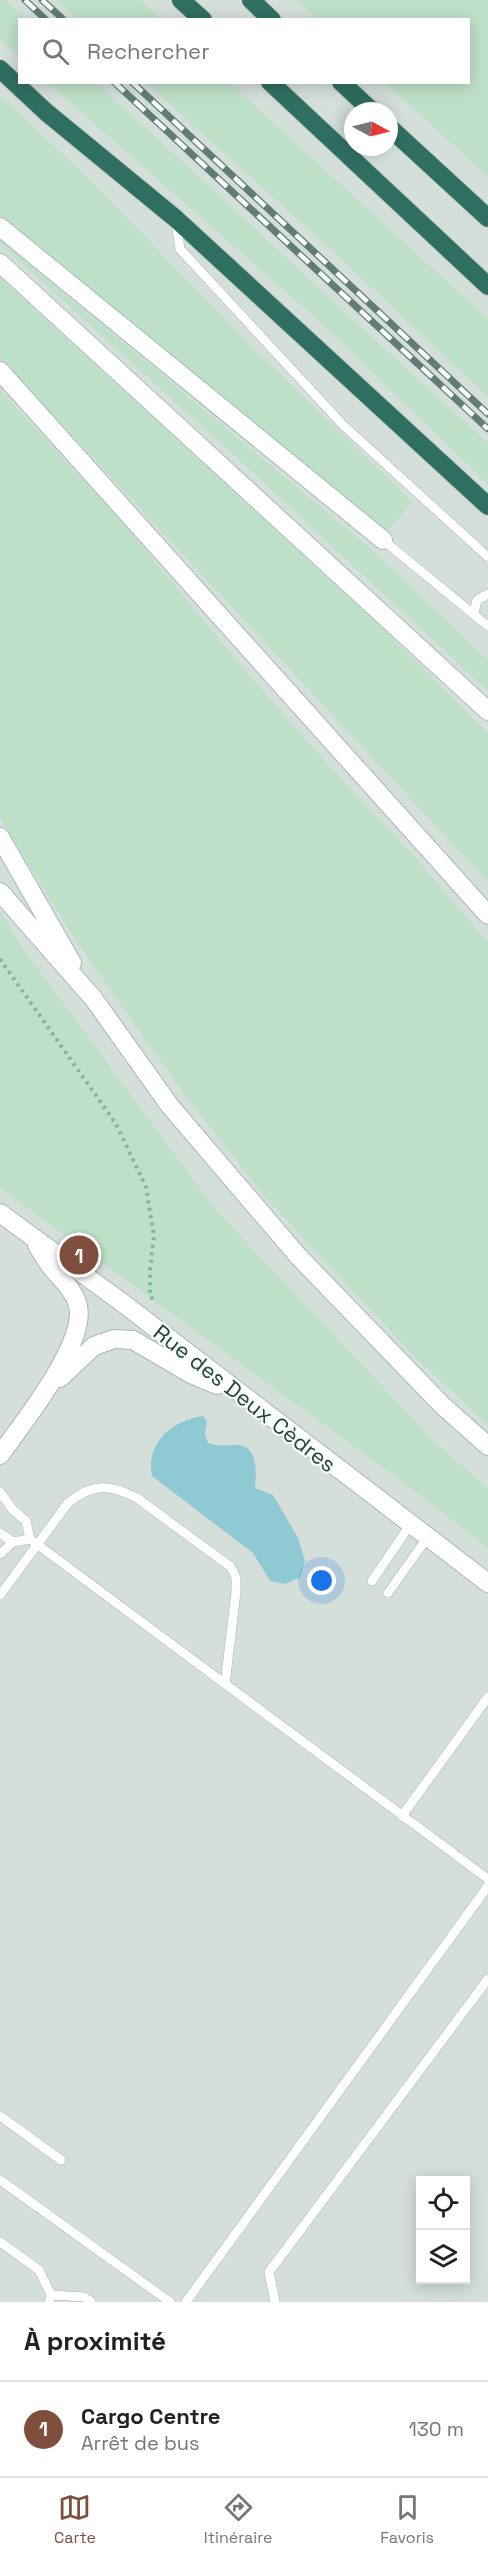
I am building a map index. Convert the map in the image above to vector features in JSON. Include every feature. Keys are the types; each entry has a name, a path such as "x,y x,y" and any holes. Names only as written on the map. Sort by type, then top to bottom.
{"highway":[{"path":"182,0 200,18"},
{"path":"251,0 270,18"},
{"path":"0,69 46,112 175,218 488,506"},
{"path":"272,84 488,286"},
{"path":"343,84 362,102"},
{"path":"398,135 488,218"}],"main road":[{"path":"0,227 383,540"},
{"path":"0,263 488,711"},
{"path":"0,371 488,915"},
{"path":"0,837 93,998 170,1106 298,1256 443,1406 488,1446"},
{"path":"0,892 93,998"},
{"name":"Rue des Deux Cèdres","path":"0,1213 488,1583"},
{"path":"0,1455 37,1403 71,1345 77,1332 80,1313 68,1285 51,1268 29,1233"},
{"path":"37,1403 94,1346 114,1339 133,1341 191,1374 240,1395"}],"lane":[{"path":"175,218 180,249 343,425 488,557"},
{"path":"383,540 488,626"},
{"path":"474,613 477,600 488,594"},
{"path":"0,1595 34,1542 68,1503 82,1491 99,1487 120,1490 137,1498 231,1567 236,1578 236,1593 225,1684"},
{"path":"0,1492 26,1521 34,1542 488,1879"},
{"path":"372,1581 410,1525"},
{"path":"0,1533 14,1542 34,1542"},
{"path":"388,1593 427,1538"},
{"path":"0,1554 14,1542"},
{"path":"402,1816 488,1696"},
{"path":"186,2302 488,1886"},
{"path":"275,2302 269,2272 488,1979"},
{"path":"0,2116 61,2160"},
{"path":"0,2180 170,2302"},
{"path":"0,2242 39,2270 50,2299 84,2297 91,2302"}],"path":[{"path":"0,959 116,1124 146,1187 154,1236 150,1295"}],"shaded area":[{"path":"0,0 488,0 488,2302 0,2302"}],"green space":[{"path":"0,0 5,0 25,18 18,18 18,56 0,39"},
{"path":"56,0 140,0 160,18 76,18"},
{"path":"297,0 488,0 488,177 387,84 470,84 470,18 317,18"},
{"path":"49,84 97,84 488,443 488,484 319,321"},
{"path":"147,84 231,84 488,319 488,397 323,242"},
{"path":"0,95 92,182 255,350 413,502 387,531 296,460 0,215"},
{"path":"0,240 371,549 488,660 488,691 236,457 0,244"},
{"path":"0,278 378,624 488,733 488,882 0,358"},
{"path":"0,390 123,523 254,681 340,778 413,855 488,942 488,1425 419,1361 265,1197 189,1100 119,1002 69,930 0,818"},
{"path":"0,912 22,947 215,1209 434,1441 488,1489 488,1548 400,1480 0,1188"}],"water":[{"path":"203,1416 207,1421 205,1434 208,1443 237,1445 249,1450 253,1455 256,1468 255,1488 273,1495 298,1538 305,1561 300,1577 286,1584 270,1581 253,1553 152,1476 153,1454 163,1436 171,1428 181,1423"}],"railway":[{"path":"25,0 44,18"},
{"path":"42,0 62,18"},
{"path":"116,84 488,429"},
{"path":"134,84 488,414"}],"place":[{"name":"Cargo Centre","path":"79,1255"}]}
